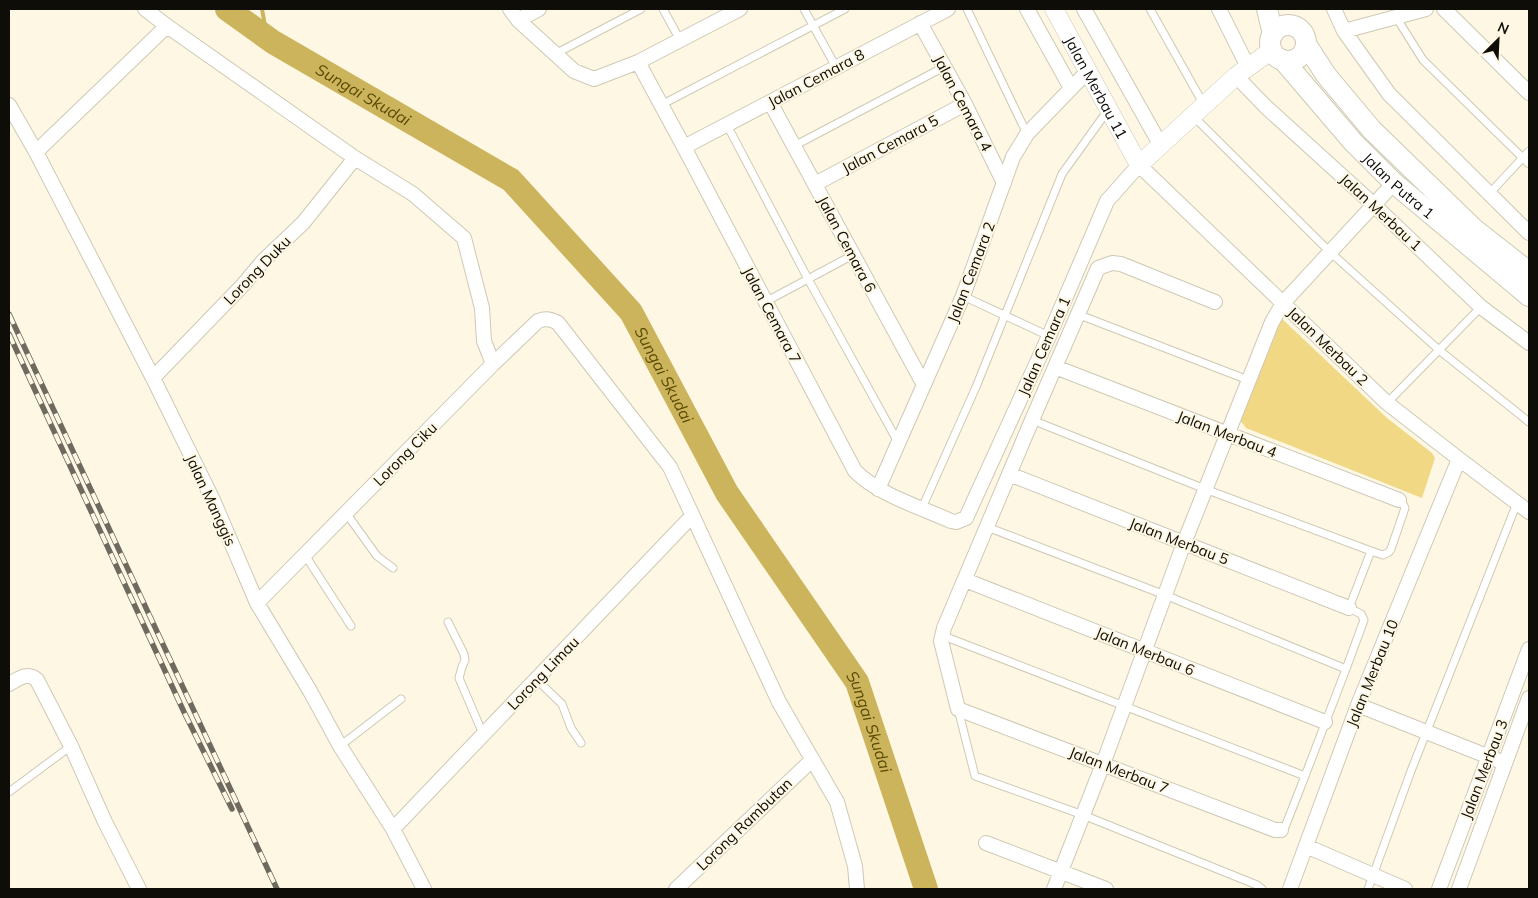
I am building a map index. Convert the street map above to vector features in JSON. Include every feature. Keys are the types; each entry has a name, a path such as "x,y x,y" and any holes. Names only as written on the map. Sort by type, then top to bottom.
{"main road":[{"name":"Jalan Putra 1","path":"1267,9 1276,48 1353,142 1394,183 1529,296"},
{"name":"Jalan Putra 1","path":"1286,9 1326,75 1372,130 1474,229 1529,272"},
{"path":"1286,26 1302,36 1305,49 1294,60 1276,48 1277,30 1286,26"}],"street":[{"path":"145,9 355,158 413,194 464,238 482,308 484,341 493,364"},
{"path":"514,14 539,9"},
{"path":"514,14 574,71 594,79 638,62 740,9"},
{"name":"Jalan Cemara 8","path":"684,147 948,9"},
{"path":"1027,9 1071,88"},
{"name":"Jalan Merbau 11","path":"1054,9 1139,165"},
{"path":"1084,9 1160,144"},
{"name":"Jalan Merbau 1","path":"1218,9 1242,71 1266,107 1374,205 1481,307 1529,343"},
{"path":"1334,9 1344,31 1389,94 1529,233"},
{"path":"1344,31 1426,9"},
{"path":"1444,9 1529,93"},
{"name":"Jalan Cemara 4","path":"920,23 965,104 1004,183"},
{"path":"36,152 167,26"},
{"path":"1139,165 1242,71 1276,48"},
{"name":"Jalan Cemara 7","path":"638,62 855,471 865,481 878,489 951,521"},
{"name":"Jalan Cemara 2","path":"878,489 963,296 1013,157 1027,134 1088,71"},
{"name":"Jalan Cemara 6","path":"770,102 924,385"},
{"name":"Jalan Cemara 5","path":"815,184 965,104"},
{"name":"Jalan Manggis","path":"9,105 36,152 153,378 213,500 257,603 310,691 340,746 393,829 424,889"},
{"name":"Lorong Duku","path":"153,378 243,285 264,260 303,223 355,158"},
{"name":"Jalan Merbau 2","path":"1139,165 1387,403 1529,512"},
{"name":"Jalan Cemara 1","path":"951,521 962,521 969,514 1050,336 1108,201 1139,165"},
{"path":"1054,889 1103,764 1184,543 1272,322 1283,303 1394,183"},
{"path":"958,709 941,635 1098,268 1112,263 1121,264 1215,302"},
{"name":"Lorong Ciku","path":"257,603 493,364 538,321 548,319 558,323 670,467 692,516"},
{"name":"Jalan Merbau 4","path":"1055,367 1399,500"},
{"name":"Jalan Merbau 10","path":"1290,889 1358,706 1459,459"},
{"name":"Jalan Merbau 5","path":"1009,474 1348,608"},
{"path":"692,516 779,702 837,802 855,866 857,889"},
{"name":"Lorong Limau","path":"393,829 692,516"},
{"name":"Jalan Merbau 6","path":"965,580 1325,722"},
{"name":"Jalan Merbau 3","path":"1439,889 1529,649"},
{"path":"9,684 28,675 35,678 71,746 105,822 139,889"},
{"path":"1459,889 1529,698"},
{"path":"1358,706 1506,763"},
{"name":"Jalan Merbau 7","path":"958,709 1275,830 1281,830"},
{"name":"Lorong Rambutan","path":"676,889 812,760"},
{"path":"986,843 1106,889"},
{"path":"1306,846 1405,889"}],"lane":[{"path":"555,54 641,9"},
{"path":"663,9 680,40"},
{"path":"804,9 836,67"},
{"path":"661,105 845,9"},
{"path":"967,9 1027,134"},
{"path":"1150,9 1198,110 1330,252 1439,350 1529,422"},
{"path":"1396,17 1423,60 1529,164"},
{"path":"794,146 944,67"},
{"path":"922,508 1006,316 1062,174 1108,109"},
{"path":"726,125 898,442"},
{"path":"1489,194 1529,151"},
{"path":"766,302 853,255"},
{"path":"963,296 1050,336"},
{"path":"1387,403 1481,307"},
{"path":"1078,314 1248,380"},
{"path":"1032,420 1205,489 1383,555 1391,549 1405,508 1399,500"},
{"path":"1368,889 1411,771 1517,503"},
{"path":"346,513 377,556 393,568"},
{"path":"987,527 1165,595 1346,669"},
{"path":"1281,830 1285,827 1364,620 1361,614 1348,608 1370,551"},
{"path":"305,555 352,626"},
{"path":"448,622 464,654 465,660 459,678 483,735"},
{"path":"941,635 1305,776"},
{"path":"536,679 562,704 571,728 582,743"},
{"path":"340,746 402,699"},
{"path":"958,709 975,776 1083,815 1257,885 1262,889"},
{"path":"9,792 71,746"}],"shaded area":[{"path":"1280,317 1387,418 1432,453 1435,458 1422,498 1246,428 1241,421 1240,414"}],"waterway":[{"name":"Sungai Skudai","path":"227,9 273,42 511,180 631,312 727,493 857,682 926,889"},
{"path":"262,9 267,37"}],"railway":[{"path":"9,314 277,889"},
{"path":"9,334 184,712 232,809"}]}
